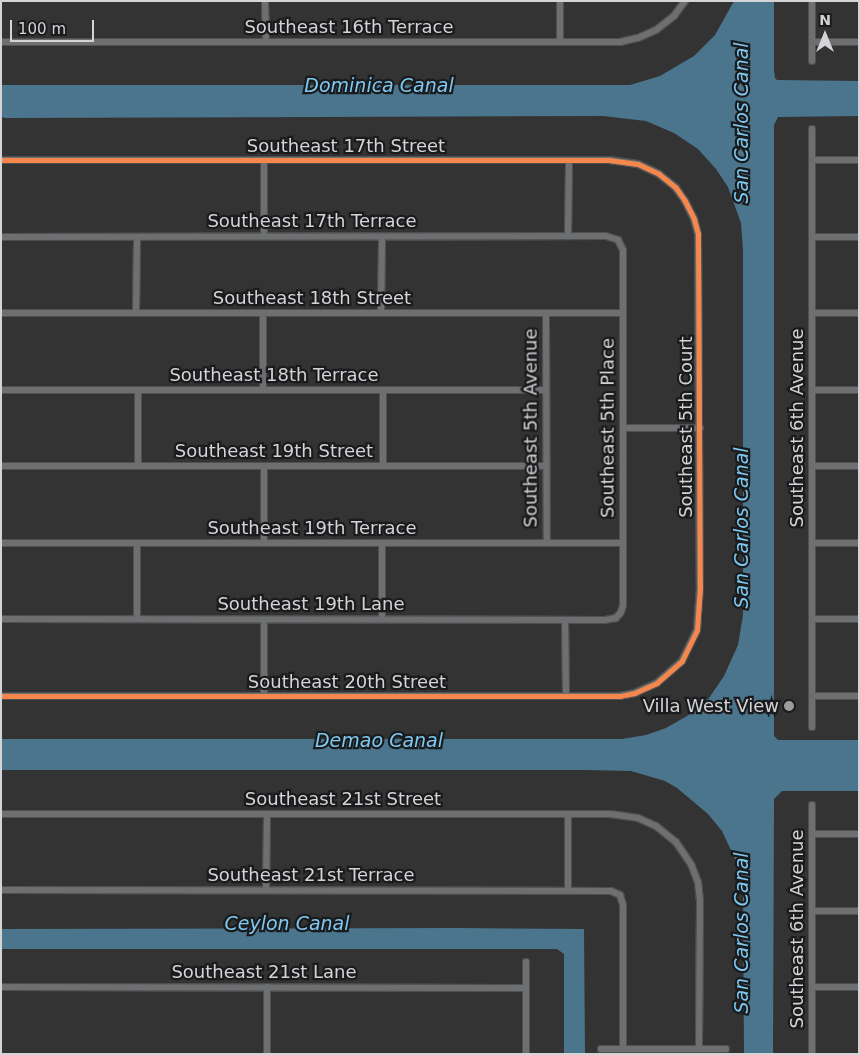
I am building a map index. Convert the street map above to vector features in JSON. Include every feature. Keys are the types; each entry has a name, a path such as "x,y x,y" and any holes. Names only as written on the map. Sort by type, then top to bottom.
{"street":[{"path":"265,1 266,42"},
{"path":"560,1 560,42"},
{"path":"812,1 812,61"},
{"name":"Southeast 16th Terrace","path":"1,42 620,42 638,38 662,26 684,3"},
{"path":"812,42 859,42"},
{"name":"Southeast 6th Avenue","path":"812,129 812,727"},
{"name":"Southeast 17th Street","path":"1,160 609,160 638,164 659,174 680,193"},
{"path":"264,160 264,236"},
{"path":"568,236 569,160"},
{"path":"813,160 859,160"},
{"name":"Southeast 5th Court","path":"680,193 691,210 698,234 700,428 699,615 694,637 682,661"},
{"path":"382,236 382,313"},
{"name":"Southeast 17th Terrace","path":"1,237 568,236 611,237 620,242"},
{"path":"136,313 137,237"},
{"path":"812,237 859,237"},
{"name":"Southeast 5th Place","path":"619,614 623,605 623,250 620,242"},
{"name":"Southeast 18th Street","path":"1,313 623,313"},
{"path":"263,313 263,390"},
{"name":"Southeast 5th Avenue","path":"546,313 547,543"},
{"path":"812,313 859,313"},
{"name":"Southeast 18th Terrace","path":"1,390 546,390"},
{"path":"138,390 138,466"},
{"path":"383,390 383,466"},
{"path":"812,390 859,390"},
{"path":"623,428 700,428"},
{"name":"Southeast 19th Street","path":"1,466 546,466"},
{"path":"264,466 264,542"},
{"path":"812,466 859,466"},
{"name":"Southeast 19th Terrace","path":"1,543 623,543"},
{"path":"137,543 137,619"},
{"path":"382,543 382,619"},
{"path":"812,543 859,543"},
{"name":"Southeast 19th Lane","path":"1,619 609,620 619,614"},
{"path":"812,619 859,619"},
{"path":"264,620 264,696"},
{"path":"565,620 566,696"},
{"name":"Southeast 20th Street","path":"1,696 612,696 635,693 657,683 682,661"},
{"path":"812,696 859,696"},
{"name":"Southeast 6th Avenue","path":"812,805 812,1054"},
{"name":"Southeast 21st Street","path":"1,814 620,814 638,818 656,826 676,842 694,868 699,892 699,1048"},
{"path":"266,890 267,814"},
{"path":"568,814 568,890"},
{"path":"812,834 859,834"},
{"name":"Southeast 21st Terrace","path":"1,890 611,891 620,896 623,904 623,1049"},
{"path":"812,911 859,911"},
{"path":"526,962 526,1054"},
{"name":"Southeast 21st Lane","path":"1,987 526,988"},
{"path":"267,987 267,1054"},
{"path":"812,987 859,987"},
{"path":"601,1049 726,1048"}],"water":[{"path":"734,1 774,1 774,70 777,80 859,81 859,116 778,117 774,125 774,736 778,740 859,740 859,791 782,791 774,799 773,1054 744,1054 743,897 736,861 722,831 708,814 677,788 665,781 631,771 588,770 1,770 1,739 622,739 646,735 666,728 687,716 709,698 724,676 738,645 743,615 743,250 741,223 728,187 716,169 698,149 674,133 646,121 603,116 6,118 1,117 1,85 630,85 660,76 694,56 715,35"},
{"path":"1,929 584,929 585,1054 564,1054 564,954 557,949 1,949"}],"cycle path":[{"path":"1,160 609,160 638,164 659,174 676,188 685,201 694,219 698,234 700,587 697,630 682,661 657,683 635,693 620,696 1,696"}],"place":[{"name":"Villa West View","path":"789,706"}],"water label":[{"name":"Dominica Canal","path":"379,86"},
{"name":"San Carlos Canal","path":"742,123"},
{"name":"San Carlos Canal","path":"742,528"},
{"name":"Demao Canal","path":"379,741"},
{"name":"Ceylon Canal","path":"287,924"},
{"name":"San Carlos Canal","path":"742,933"}]}
